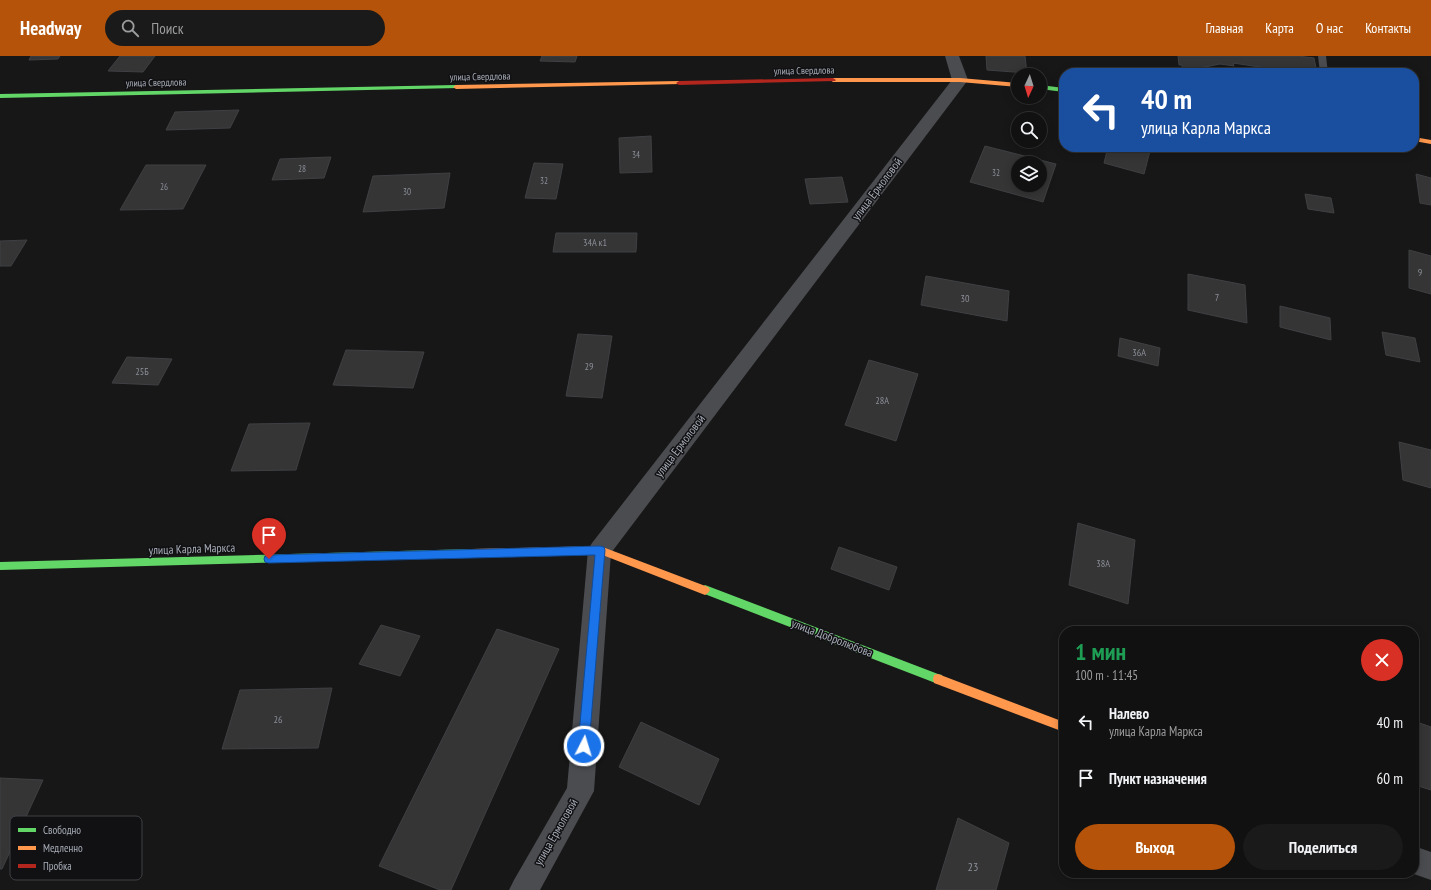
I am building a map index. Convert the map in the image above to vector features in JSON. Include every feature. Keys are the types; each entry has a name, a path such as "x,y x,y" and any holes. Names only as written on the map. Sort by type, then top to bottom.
{"main road":[{"name":"улица Свердлова","path":"0,96 814,80 960,80 1011,84"},
{"path":"1047,88 1059,89"},
{"path":"1419,140 1431,142"},
{"name":"улица Карла Маркса","path":"0,566 600,550"},
{"name":"улица Добролюбова","path":"600,550 1059,725"}],"street":[{"path":"952,56 960,80"},
{"name":"улица Ермоловой","path":"524,890 580,791 600,550 960,80"},
{"path":"1419,862 1431,866"}],"lane":[{"path":"1322,56 1323,68"}],"building":[{"path":"31,56 60,56 58,59 29,60"},
{"path":"120,56 155,56 143,72 108,71"},
{"path":"542,56 577,56 575,62 540,61"},
{"path":"986,56 1025,56 1026,68 1011,68 1011,72 987,70"},
{"path":"1178,56 1298,56 1314,58 1316,68 1266,68 1233,63 1234,66 1220,64 1200,68 1182,68 1182,65 1179,65"},
{"path":"239,110 230,128 166,130 175,112"},
{"path":"651,136 652,172 620,173 619,138"},
{"path":"985,146 1024,156 1011,156 1011,192 1046,192 1043,202 970,182"},
{"path":"1107,152 1150,152 1144,174 1104,163"},
{"path":"331,157 324,178 272,180 280,159"},
{"path":"1047,162 1056,164 1047,190"},
{"path":"534,163 563,164 556,199 525,198"},
{"path":"146,165 206,165 183,209 120,210"},
{"path":"450,173 444,208 363,212 373,176"},
{"path":"1416,174 1431,178 1431,205 1420,203"},
{"path":"842,177 848,202 810,204 805,179"},
{"path":"1305,194 1331,198 1334,213 1308,209"},
{"path":"556,233 637,233 636,252 553,252"},
{"path":"27,240 11,266 0,266 0,241"},
{"path":"1409,250 1431,256 1431,294 1409,288"},
{"path":"1188,274 1245,285 1247,323 1188,310"},
{"path":"926,276 1009,291 1007,321 921,305"},
{"path":"1280,306 1330,318 1331,340 1280,327"},
{"path":"1382,332 1415,338 1420,362 1386,355"},
{"path":"578,334 612,336 602,398 566,396"},
{"path":"1120,338 1160,348 1158,366 1118,356"},
{"path":"346,350 424,352 413,388 333,385"},
{"path":"127,357 172,359 158,385 112,383"},
{"path":"869,360 918,374 896,441 845,425"},
{"path":"310,423 296,470 231,471 249,424"},
{"path":"1399,442 1431,450 1431,488 1403,480"},
{"path":"1078,523 1135,540 1128,604 1069,585"},
{"path":"839,547 897,567 889,590 831,569"},
{"path":"381,625 420,636 400,676 359,664"},
{"path":"497,629 559,649 451,890 440,890 379,866"},
{"path":"332,688 318,748 222,749 240,690"},
{"path":"641,722 719,759 699,805 619,767"},
{"path":"1419,723 1431,727 1431,790 1419,786"},
{"path":"0,778 43,780 26,816 10,816 10,852 2,869 0,869"},
{"path":"958,818 1009,843 996,890 936,890"}],"traffic: fast":[{"path":"0,96 456,87"},
{"path":"1047,88 1059,89"},
{"path":"0,566 472,553"},
{"path":"705,590 938,679"}],"traffic: slow":[{"path":"833,80 960,80 1011,84"},
{"path":"456,87 679,83"},
{"path":"1419,140 1431,142"},
{"path":"472,553 600,550 705,590"},
{"path":"938,679 1059,725"}],"traffic: jam":[{"path":"679,83 833,80"}],"route":[{"path":"269,559 600,550 584,746"}]}
